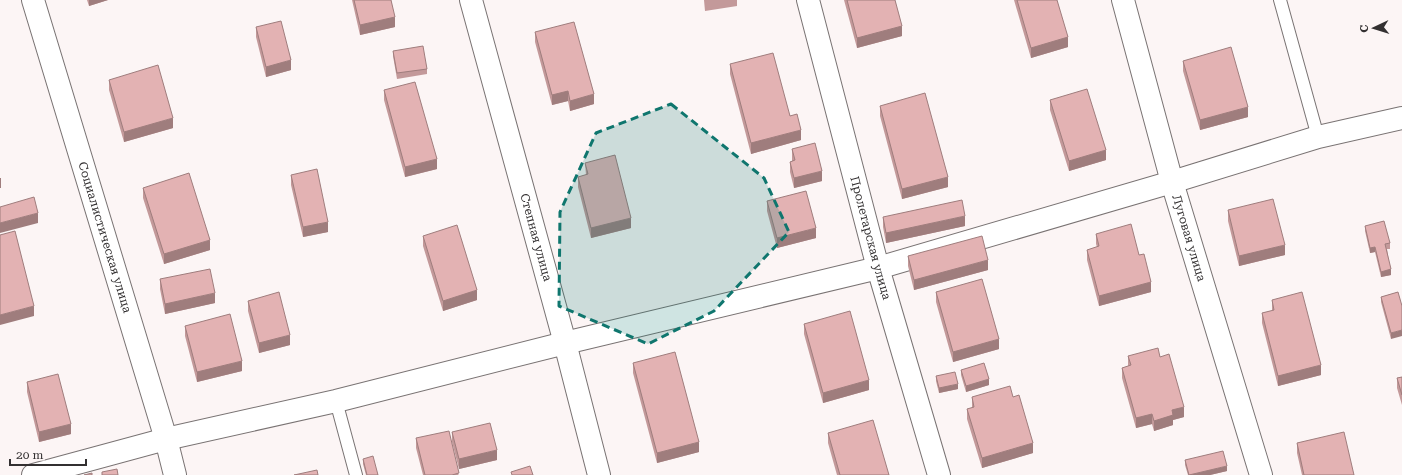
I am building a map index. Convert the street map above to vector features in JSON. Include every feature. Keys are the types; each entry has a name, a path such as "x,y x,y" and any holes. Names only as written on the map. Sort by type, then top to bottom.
{"street":[{"name":"Социалистическая улица","path":"33,0 166,439 175,475"},
{"name":"Степная улица","path":"471,0 565,343 598,475"},
{"name":"Пролетарская улица","path":"808,0 878,268 939,475"},
{"name":"Луговая улица","path":"1123,0 1172,182 1260,475"},
{"path":"33,475 166,439 336,401 565,343 878,268 1172,182 1318,137 1402,118"}],"lane":[{"path":"1280,0 1318,137"},
{"path":"336,401 356,475"}],"highlighted area":[{"path":"671,104 764,178 789,232 714,311 648,344 559,306 560,212 596,133"}],"building":[{"path":"354,0 391,0 395,17 360,25"},
{"path":"847,0 895,0 902,26 857,38"},
{"path":"1017,0 1057,0 1068,37 1031,48"},
{"path":"281,21 291,60 266,67 256,27"},
{"path":"574,22 594,94 570,101 568,91 552,95 535,32"},
{"path":"423,46 427,69 397,73 393,51"},
{"path":"1231,47 1248,107 1200,120 1183,61"},
{"path":"773,53 790,116 797,114 801,130 751,143 730,64"},
{"path":"158,65 173,118 124,132 109,80"},
{"path":"415,82 437,159 405,167 384,90"},
{"path":"1087,89 1106,150 1069,161 1050,100"},
{"path":"925,93 948,177 902,189 880,106"},
{"path":"815,143 822,171 794,178 790,162 795,160 792,149"},
{"path":"615,155 631,218 591,228 578,177 588,174 585,163"},
{"path":"317,169 328,222 303,227 291,175"},
{"path":"189,173 210,240 164,254 143,188"},
{"path":"806,191 816,228 777,238 767,201"},
{"path":"34,197 38,213 0,223 0,207"},
{"path":"1273,199 1285,245 1239,256 1228,210"},
{"path":"962,200 965,216 886,233 883,217"},
{"path":"1384,221 1390,243 1385,244 1391,269 1381,272 1375,247 1370,248 1365,226"},
{"path":"1131,224 1139,255 1144,254 1151,282 1099,296 1087,250 1099,246 1096,234"},
{"path":"457,225 477,290 443,301 423,236"},
{"path":"15,231 34,306 0,315 0,235"},
{"path":"982,236 988,260 914,280 908,256"},
{"path":"210,269 215,293 165,304 160,279"},
{"path":"982,279 999,339 953,352 936,292"},
{"path":"279,292 290,335 259,343 248,301"},
{"path":"1302,292 1321,365 1278,376 1262,313 1274,310 1272,300"},
{"path":"1398,292 1402,306 1402,330 1391,333 1381,297"},
{"path":"850,311 869,380 823,393 804,324"},
{"path":"230,314 242,361 197,372 185,326"},
{"path":"1158,348 1160,357 1169,354 1184,407 1172,410 1173,415 1154,421 1152,414 1136,418 1122,368 1131,365 1128,356"},
{"path":"675,352 699,442 657,453 633,363"},
{"path":"984,363 989,379 966,386 961,370"},
{"path":"955,372 958,384 939,388 936,376"},
{"path":"58,374 71,424 39,432 27,382"},
{"path":"1402,377 1402,395 1397,378"},
{"path":"1010,386 1013,397 1019,395 1033,443 982,458 967,409 974,407 972,397"},
{"path":"873,420 889,475 840,475 828,433"},
{"path":"490,423 497,450 459,459 452,432"},
{"path":"449,431 459,473 452,475 425,475 416,438"},
{"path":"1344,432 1354,475 1304,475 1297,443"},
{"path":"1223,451 1227,466 1189,475 1185,460"},
{"path":"373,456 378,475 367,475 363,459"},
{"path":"530,466 533,475 512,475 511,472"},
{"path":"117,469 118,475 102,475 102,472"},
{"path":"317,470 318,475 294,475"}]}
